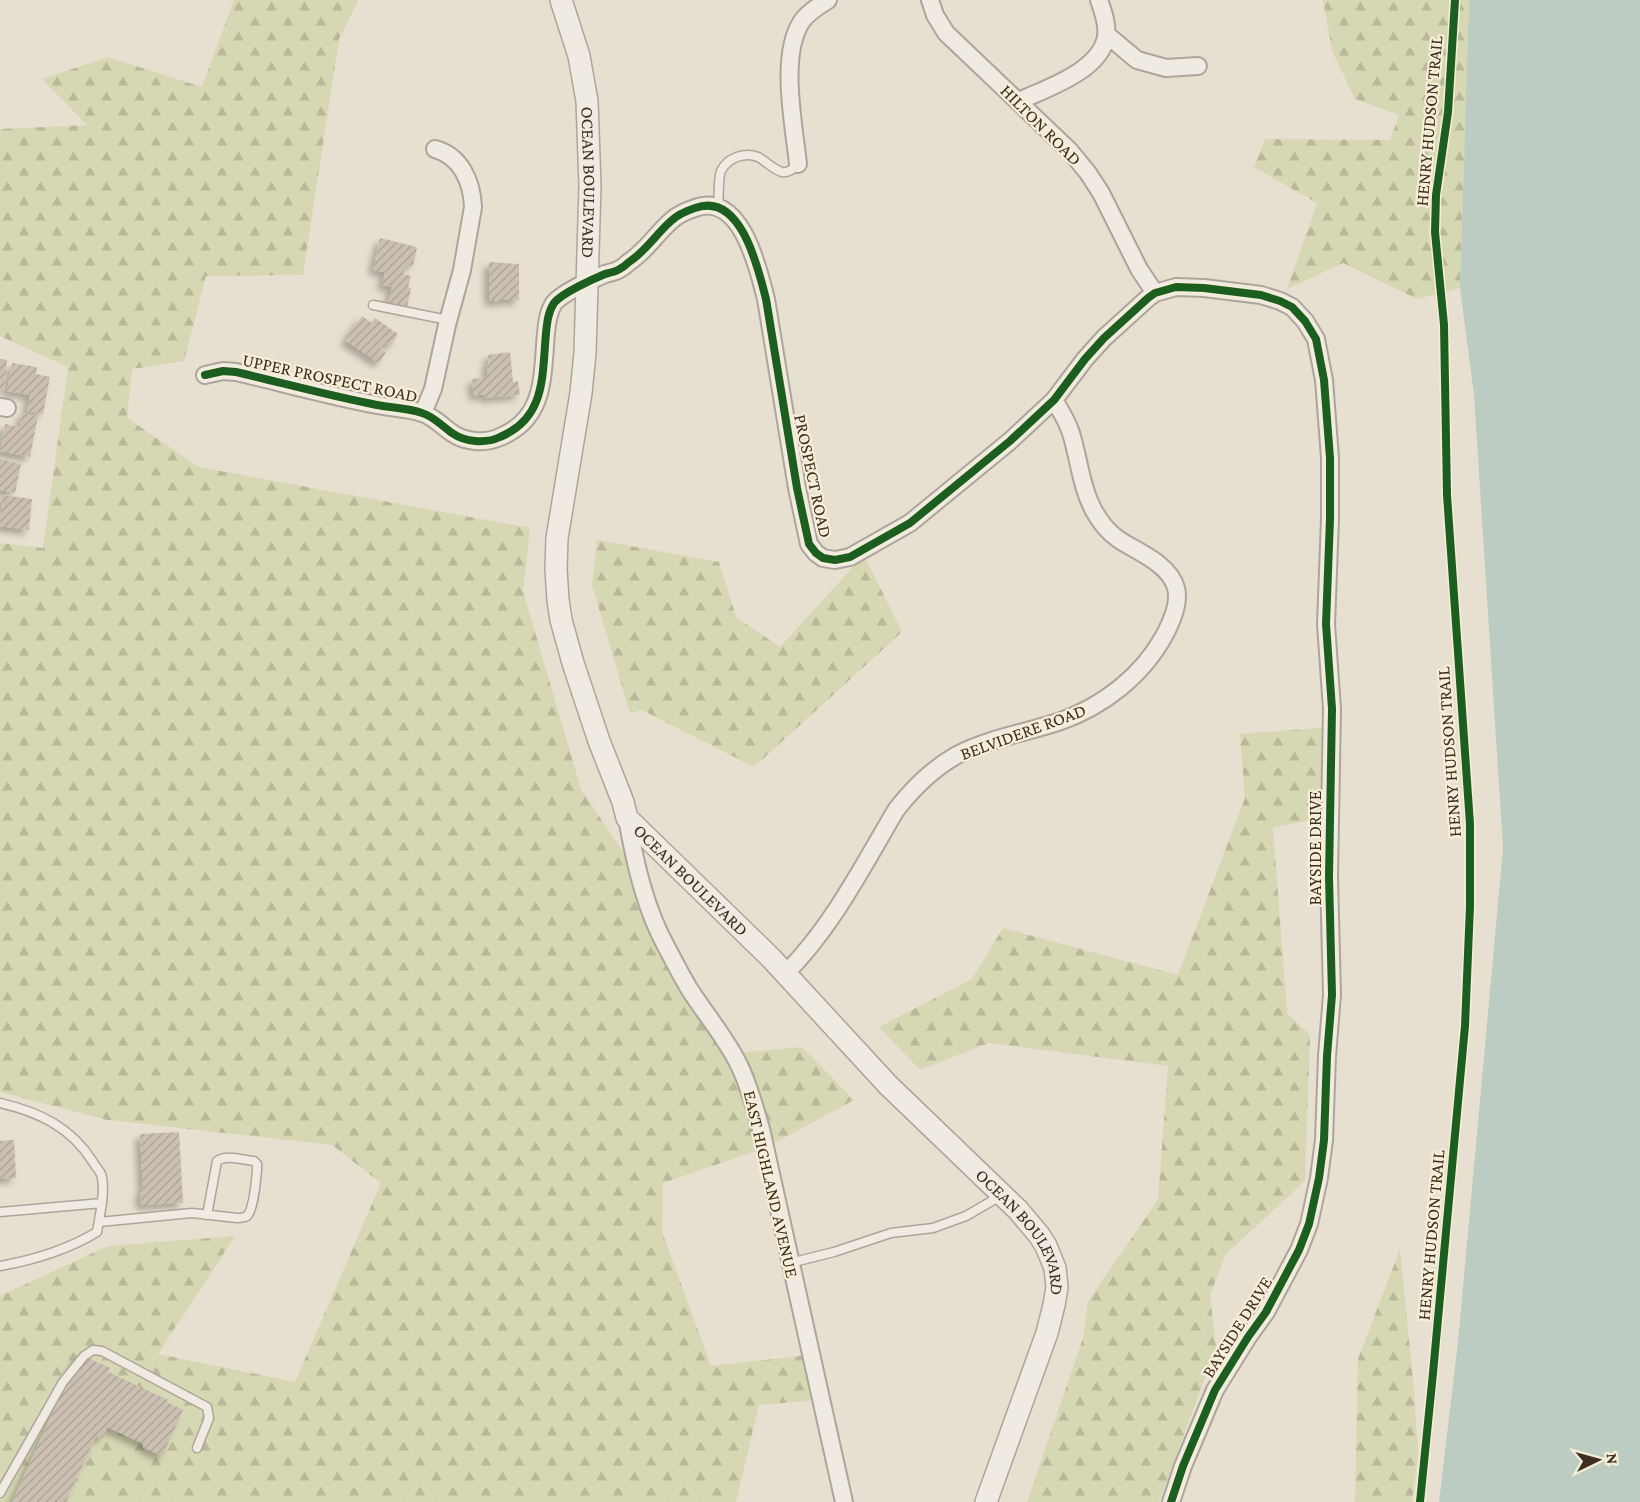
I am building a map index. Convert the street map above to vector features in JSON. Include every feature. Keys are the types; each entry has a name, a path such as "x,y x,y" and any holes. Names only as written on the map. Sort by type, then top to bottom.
{"street":[{"name":"OCEAN BOULEVARD","path":"561,0 579,56 587,101 590,186 585,353 581,393 556,538 558,600 573,663 627,818 786,973 888,1085 1018,1210 1046,1246 1055,1268 1057,1287 1054,1305 1047,1333 986,1502"},
{"path":"798,164 790,89 790,59 794,39 801,22 808,13 828,0"},
{"name":"HILTON ROAD","path":"930,0 935,15 946,33 1071,151 1088,173 1101,193 1139,269 1155,292"},
{"path":"1019,101 1072,77 1096,58 1104,45 1106,34 1099,0"},
{"path":"1106,34 1137,60 1166,68 1198,66"},
{"name":"UPPER PROSPECT ROAD","path":"423,413 433,389 462,270 473,207 473,198 462,168 446,152 435,149"},
{"path":"587,283 618,270 639,256 671,221 683,212 701,206 712,205 718,208"},
{"name":"PROSPECT ROAD","path":"718,208 726,212 738,225 748,241 758,269 766,299 797,488 809,544 816,554 823,558 835,560 850,557 910,523 1010,441 1054,400 1104,338 1155,292"},
{"name":"UPPER PROSPECT ROAD","path":"205,375 223,371 236,372 377,405 423,413 465,439 481,441 501,437 521,425 537,404 541,391 548,317 552,305 559,297 587,283"},
{"name":"BAYSIDE DRIVE","path":"1155,292 1176,287 1204,288 1261,295 1280,301 1292,308 1305,321 1316,339 1324,381 1330,458 1326,624 1332,709 1329,877 1332,995 1324,1140 1319,1178 1309,1224 1299,1250 1266,1312 1237,1353 1215,1390 1183,1466 1171,1502"},
{"name":"BELVIDERE ROAD","path":"786,973 804,955 838,908 896,810 928,774 956,756 976,747 1060,722 1101,703 1126,682 1152,654 1166,633 1175,609 1177,595 1172,580 1155,562 1111,533 1095,513 1087,497 1071,431 1054,400"},
{"name":"EAST HIGHLAND AVENUE","path":"627,818 636,865 651,914 690,990 739,1064 751,1092 844,1502"}],"lane":[{"path":"718,208 721,171 730,160 744,155 758,157 783,172 791,171 798,164"},
{"path":"373,305 448,320"},
{"path":"0,1103 23,1108 48,1119 70,1134 88,1154 101,1174 103,1193 97,1232 67,1248 0,1266"},
{"path":"99,1222 192,1213 207,1215 237,1218 243,1218 251,1208 257,1170 257,1164 254,1161 226,1157 217,1161 207,1215"},
{"path":"790,1263 834,1252 891,1233 933,1228 966,1216 1002,1195"},
{"path":"0,1212 102,1203"},
{"path":"0,1493 63,1382 78,1362 93,1350 102,1351 207,1407 210,1418 197,1448"}],"green space":[{"path":"234,0 359,0 339,39 303,275 206,276 184,361 132,369 127,418 199,467 530,528 523,591 581,789 642,880 662,944 737,1053 802,1047 854,1100 765,1148 663,1183 662,1232 711,1366 817,1354 829,1399 759,1405 736,1502 0,1502 0,1296 108,1246 235,1236 158,1354 295,1382 381,1183 332,1145 107,1120 0,1092 0,543 43,548 68,367 0,336 0,129 87,125 42,79 108,57 202,87"},
{"path":"1323,0 1469,0 1460,288 1417,299 1343,263 1287,289 1317,203 1254,167 1265,139 1390,140 1399,115 1355,99 1332,50"},
{"path":"597,540 719,562 736,617 780,647 864,555 902,632 754,767 642,710 630,713 592,585"},
{"path":"1331,727 1333,815 1273,828 1287,1013 1310,1035 1305,1181 1226,1254 1210,1295 1216,1348 1159,1502 1027,1502 1083,1338 1088,1301 1158,1200 1168,1066 989,1043 920,1070 879,1027 972,979 1003,928 1178,975 1245,798 1240,734"},
{"path":"1400,1249 1418,1456 1412,1502 1355,1502 1358,1359"}],"shaded area":[{"path":"1469,0 1640,0 1640,1502 1439,1502 1458,1342 1503,848 1474,395 1460,288"}],"building":[{"path":"380,238 417,247 413,266 405,265 403,274 411,276 407,308 388,303 392,287 382,285 385,272 373,270"},
{"path":"489,262 519,264 519,300 500,300 500,302 489,300"},
{"path":"362,316 372,323 375,318 398,334 390,346 385,342 380,349 386,352 379,363 345,340"},
{"path":"510,352 513,382 518,381 520,395 485,398 484,394 474,396 472,379 488,377 486,365 489,365 488,355"},
{"path":"0,359 7,360 4,390 0,389"},
{"path":"12,363 37,367 36,374 50,377 43,414 27,412 30,395 7,391"},
{"path":"22,413 38,416 30,457 0,451 5,424 20,427"},
{"path":"0,459 21,464 15,493 0,490"},
{"path":"2,495 32,499 29,530 0,526"},
{"path":"179,1132 183,1203 141,1205 140,1190 143,1190 140,1134"},
{"path":"14,1140 16,1178 0,1179 0,1141"},
{"path":"79,1354 110,1368 108,1372 168,1400 167,1402 183,1410 162,1456 143,1447 144,1444 107,1427 102,1439 96,1436 66,1502 12,1502"}],"cycle path":[{"name":"HENRY HUDSON TRAIL","path":"1420,1502 1465,1026 1470,906 1470,824 1447,495 1444,325 1435,232 1436,195 1448,112 1455,0"},
{"path":"205,375 223,371 236,372 324,394 422,413 430,416 452,433 475,441 500,437 515,429 534,407 542,380 548,318 554,303 578,287 624,266 641,253 679,215 695,208 711,206 724,211 736,221 745,235 758,269 766,299 797,488 809,544 823,558 835,560 850,557 910,523 1010,441 1054,400 1104,338 1155,293 1176,287 1261,295 1292,307 1305,321 1316,339 1324,380 1330,458 1326,624 1332,709 1329,877 1332,995 1324,1140 1309,1224 1299,1250 1266,1312 1215,1390 1183,1466 1171,1502"}]}
